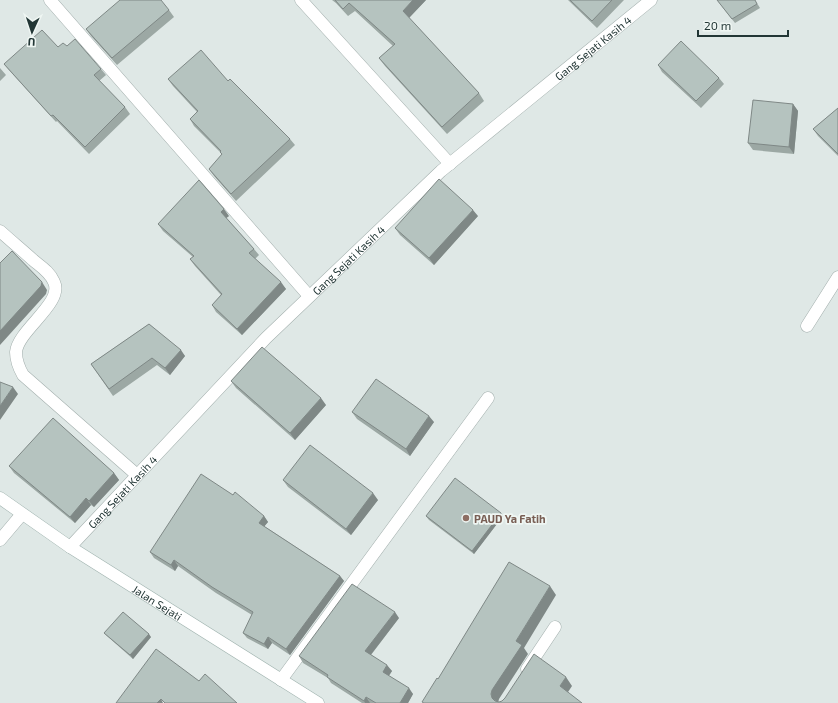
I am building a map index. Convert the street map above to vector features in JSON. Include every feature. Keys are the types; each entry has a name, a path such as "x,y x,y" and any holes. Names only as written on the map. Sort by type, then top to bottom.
{"street":[{"path":"50,0 309,296"},
{"path":"301,0 450,164"},
{"name":"Gang Sejati Kasih 4","path":"70,547 266,338 441,171 652,0"},
{"path":"0,231 48,272 56,286 55,295 20,341 16,351 16,359 19,369 137,475"},
{"path":"807,326 838,277"},
{"path":"281,680 488,398"},
{"name":"Jalan Sejati","path":"0,498 70,547 318,703"},
{"path":"0,540 22,514"},
{"path":"522,678 555,626"}],"building":[{"path":"120,0 161,0 169,10 112,58 86,29"},
{"path":"335,0 413,0 403,11 479,93 442,127 379,58 395,44 349,3 343,9"},
{"path":"570,0 612,0 592,21"},
{"path":"717,0 755,0 757,4 732,19"},
{"path":"42,30 58,47 63,43 67,46 75,39 101,69 94,75 125,107 85,147 53,115 51,116 4,64"},
{"path":"681,41 719,78 696,101 658,65"},
{"path":"201,50 228,81 230,79 290,139 231,194 209,169 222,154 220,152 221,151 190,119 198,111 168,79"},
{"path":"753,100 793,104 789,147 748,143"},
{"path":"838,108 838,154 813,129"},
{"path":"439,179 473,210 429,258 395,228"},
{"path":"199,180 224,209 221,212 254,249 249,253 281,282 237,329 212,305 222,294 190,259 194,256 158,224"},
{"path":"12,251 42,282 41,286 0,331 0,263"},
{"path":"149,324 181,350 165,368 152,358 109,389 91,364"},
{"path":"262,347 321,398 290,433 231,381"},
{"path":"376,379 429,416 406,449 352,412"},
{"path":"0,382 13,387 0,406"},
{"path":"53,418 114,473 89,501 86,498 70,517 9,466"},
{"path":"310,445 373,493 346,529 283,480"},
{"path":"201,474 233,495 235,492 264,516 259,523 340,576 286,649 268,637 264,644 243,633 253,612 212,587 174,560 171,565 150,552"},
{"name":"PAUD Ya Fatih","path":"455,478 501,513 472,551 426,516"},
{"path":"509,562 550,586 516,641 522,645 492,690 492,698 499,702 505,698 534,654 566,677 560,686 582,703 422,702 437,678 438,679"},
{"path":"352,584 395,612 365,651 387,665 383,672 409,688 400,703 376,703 366,697 364,701 327,677 328,675 299,656"},
{"path":"123,612 149,634 130,655 104,633"},
{"path":"156,649 199,681 205,674 237,703 165,703 161,699 157,703 116,703"}],"place":[{"name":"PAUD Ya Fatih","path":"466,518"}]}
